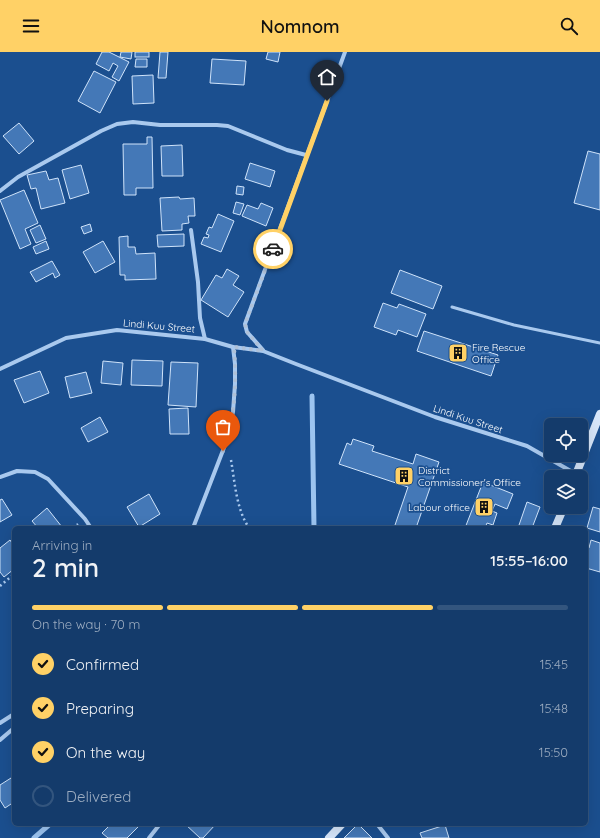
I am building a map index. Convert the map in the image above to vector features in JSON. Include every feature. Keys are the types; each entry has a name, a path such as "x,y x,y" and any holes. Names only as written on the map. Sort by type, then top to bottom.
{"main road":[{"path":"578,470 600,414"},
{"path":"556,526 561,514"},
{"path":"329,838 340,826"}],"street":[{"path":"263,351 247,332 245,324 345,52"},
{"path":"0,191 18,177 101,131 117,124 133,122 160,125 228,126 287,150 306,156"},
{"path":"191,230 198,282 200,318 205,339"},
{"name":"Lindi Kuu Street","path":"0,369 66,338 117,330 205,339 234,347 263,351 435,417 527,446 566,470"},
{"path":"194,526 227,440 233,412 235,384 234,347"},
{"path":"0,477 17,471 35,472 48,479 89,526"},
{"path":"0,724 12,715"},
{"path":"0,740 12,730"},
{"path":"149,838 158,826"},
{"path":"379,826 388,838"}],"lane":[{"path":"452,307 514,325 600,343"}],"path":[{"path":"227,440 237,500 244,521 248,526"},
{"path":"0,586 12,576"}],"building":[{"path":"102,52 109,52 129,62 119,81 112,77 118,66 113,63 109,71 96,64"},
{"path":"121,52 132,52 131,59 120,57"},
{"path":"135,52 149,52 149,57 135,57"},
{"path":"160,52 168,52 166,78 158,78"},
{"path":"268,52 280,52 278,62 266,59"},
{"path":"136,59 147,59 147,67 135,67"},
{"path":"212,59 246,61 244,85 210,83"},
{"path":"94,71 116,82 100,113 78,101"},
{"path":"153,75 154,103 133,104 132,76"},
{"path":"19,123 34,141 19,154 3,136"},
{"path":"147,137 152,137 153,188 136,188 136,195 124,195 123,144 147,144"},
{"path":"182,145 183,176 162,176 161,146"},
{"path":"588,151 600,154 600,210 574,203"},
{"path":"250,163 275,171 270,187 245,179"},
{"path":"81,165 89,193 70,199 62,170"},
{"path":"46,171 49,180 58,178 65,203 41,209 36,188 31,189 27,175"},
{"path":"237,186 244,187 243,195 236,194"},
{"path":"24,190 38,223 25,229 31,244 20,249 0,200"},
{"path":"179,197 180,199 194,198 195,216 188,216 189,223 182,224 182,230 162,231 160,198"},
{"path":"236,202 244,204 240,215 233,213"},
{"path":"261,203 273,208 266,226 242,216 247,205 258,209"},
{"path":"218,214 234,221 221,252 201,244 204,237 208,238 209,235 206,234 209,227 212,228"},
{"path":"90,224 92,231 84,234 81,227"},
{"path":"40,225 46,239 36,243 30,230"},
{"path":"184,234 184,246 158,247 157,235"},
{"path":"128,236 128,247 135,247 136,254 155,253 156,279 125,280 125,275 120,275 119,237"},
{"path":"46,241 49,249 36,254 33,247"},
{"path":"103,241 115,262 95,273 83,252"},
{"path":"52,261 60,275 55,278 53,273 36,282 30,272"},
{"path":"227,269 239,276 233,285 244,292 228,317 201,300 216,275 222,278"},
{"path":"400,270 442,286 433,309 391,293"},
{"path":"383,303 397,308 399,304 426,314 417,337 398,330 396,335 374,327"},
{"name":"Fire Rescue Office","path":"424,331 498,355 491,376 417,351"},
{"path":"132,360 163,361 162,386 131,385"},
{"path":"103,361 123,363 121,385 101,383"},
{"path":"171,362 198,363 196,407 168,405"},
{"path":"40,371 49,393 24,403 14,380"},
{"path":"86,372 92,393 70,398 65,377"},
{"path":"188,408 189,434 170,434 169,409"},
{"path":"100,417 108,432 88,442 81,428"},
{"name":"District Commissioner's Office","path":"353,439 374,446 372,451 413,464 416,454 439,462 417,526 395,526 408,487 339,464 347,443 351,445"},
{"name":"Labour office","path":"483,482 513,494 507,509 495,504 492,511 497,513 493,525 487,523 486,526 466,526"},
{"path":"149,494 160,514 138,526 127,507"},
{"path":"2,499 12,515 0,522 0,500"},
{"path":"527,502 540,507 533,526 519,526"},
{"path":"593,507 600,509 600,532 588,528"},
{"path":"47,508 61,526 36,526 32,521"},
{"path":"10,540 12,543 12,571 4,577 0,572 0,548"},
{"path":"591,540 600,543 600,572 588,569"},
{"path":"11,778 12,779 12,803 5,808 0,800 0,785"},
{"path":"109,826 139,826 127,838 108,838 102,833"},
{"path":"187,826 214,826 203,838 200,838"},
{"path":"356,826 360,826 372,838 344,838"},
{"path":"445,826 449,838 422,838 420,833"}],"waterway":[{"path":"312,396 314,526"},
{"path":"34,838 48,826"}],"way so far":[{"path":"223,451 233,412 235,384 234,347 263,351 247,332 245,324 273,249"}],"place":[{"name":"Fire Rescue Office","path":"458,353"},
{"name":"District Commissioner's Office","path":"404,476"},
{"name":"Labour office","path":"484,507"}],"route":[{"path":"273,249 327,101"}]}
